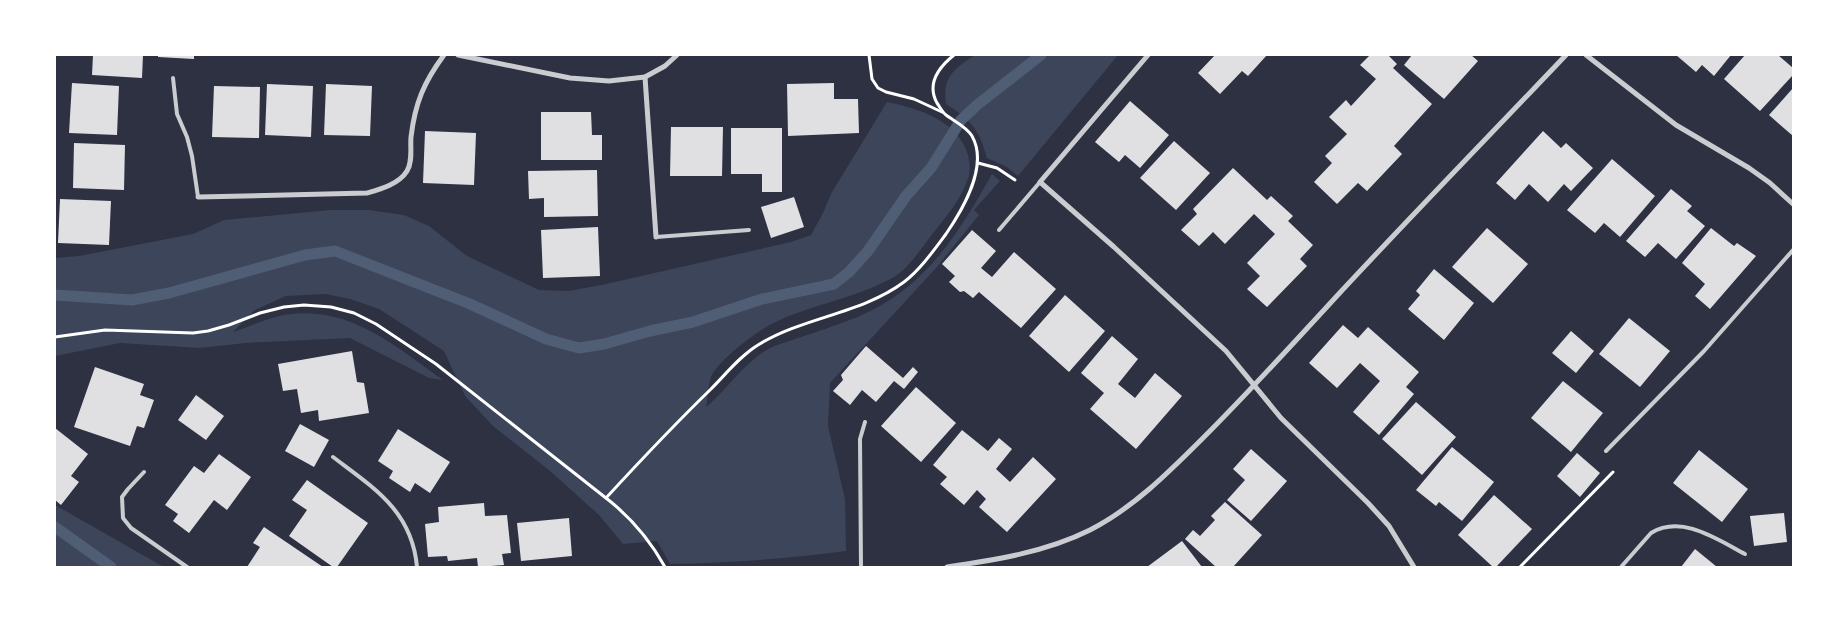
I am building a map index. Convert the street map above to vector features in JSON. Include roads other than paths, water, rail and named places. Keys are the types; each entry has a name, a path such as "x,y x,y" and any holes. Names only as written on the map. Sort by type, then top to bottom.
{"street":[{"path":"198,197 367,193 384,189 406,172 410,161 411,138 420,94 430,74 444,55"},
{"path":"458,55 570,78 609,81 645,77 665,66 677,55"},
{"path":"1148,55 1040,182 1114,247 1226,351 1281,418 1389,526 1414,567"},
{"path":"947,567 1013,556 1057,544 1090,530 1121,511 1166,475 1256,386 1348,285 1566,55"},
{"path":"1586,55 1676,125 1770,182 1793,204"},
{"path":"645,77 656,237"}],"lane":[{"path":"173,78 177,114 187,137 192,156 198,197"},
{"path":"999,230 1040,182"},
{"path":"656,237 749,230"},
{"path":"1606,451 1704,351 1793,250"},
{"path":"861,567 860,439 865,422"},
{"path":"333,457 372,487 390,503 402,518 410,535 417,567"},
{"path":"144,472 122,497 123,518 130,528 187,567"},
{"path":"1621,567 1651,533 1670,526 1702,531 1745,554"}],"waterway":[{"path":"55,295 132,300 169,293 305,255 335,251 470,304 546,339 579,348 604,344 650,331 693,322 762,299 834,284 849,272 868,251 906,196 931,168 961,120 977,105 1041,55"},
{"path":"55,527 111,567"}]}
